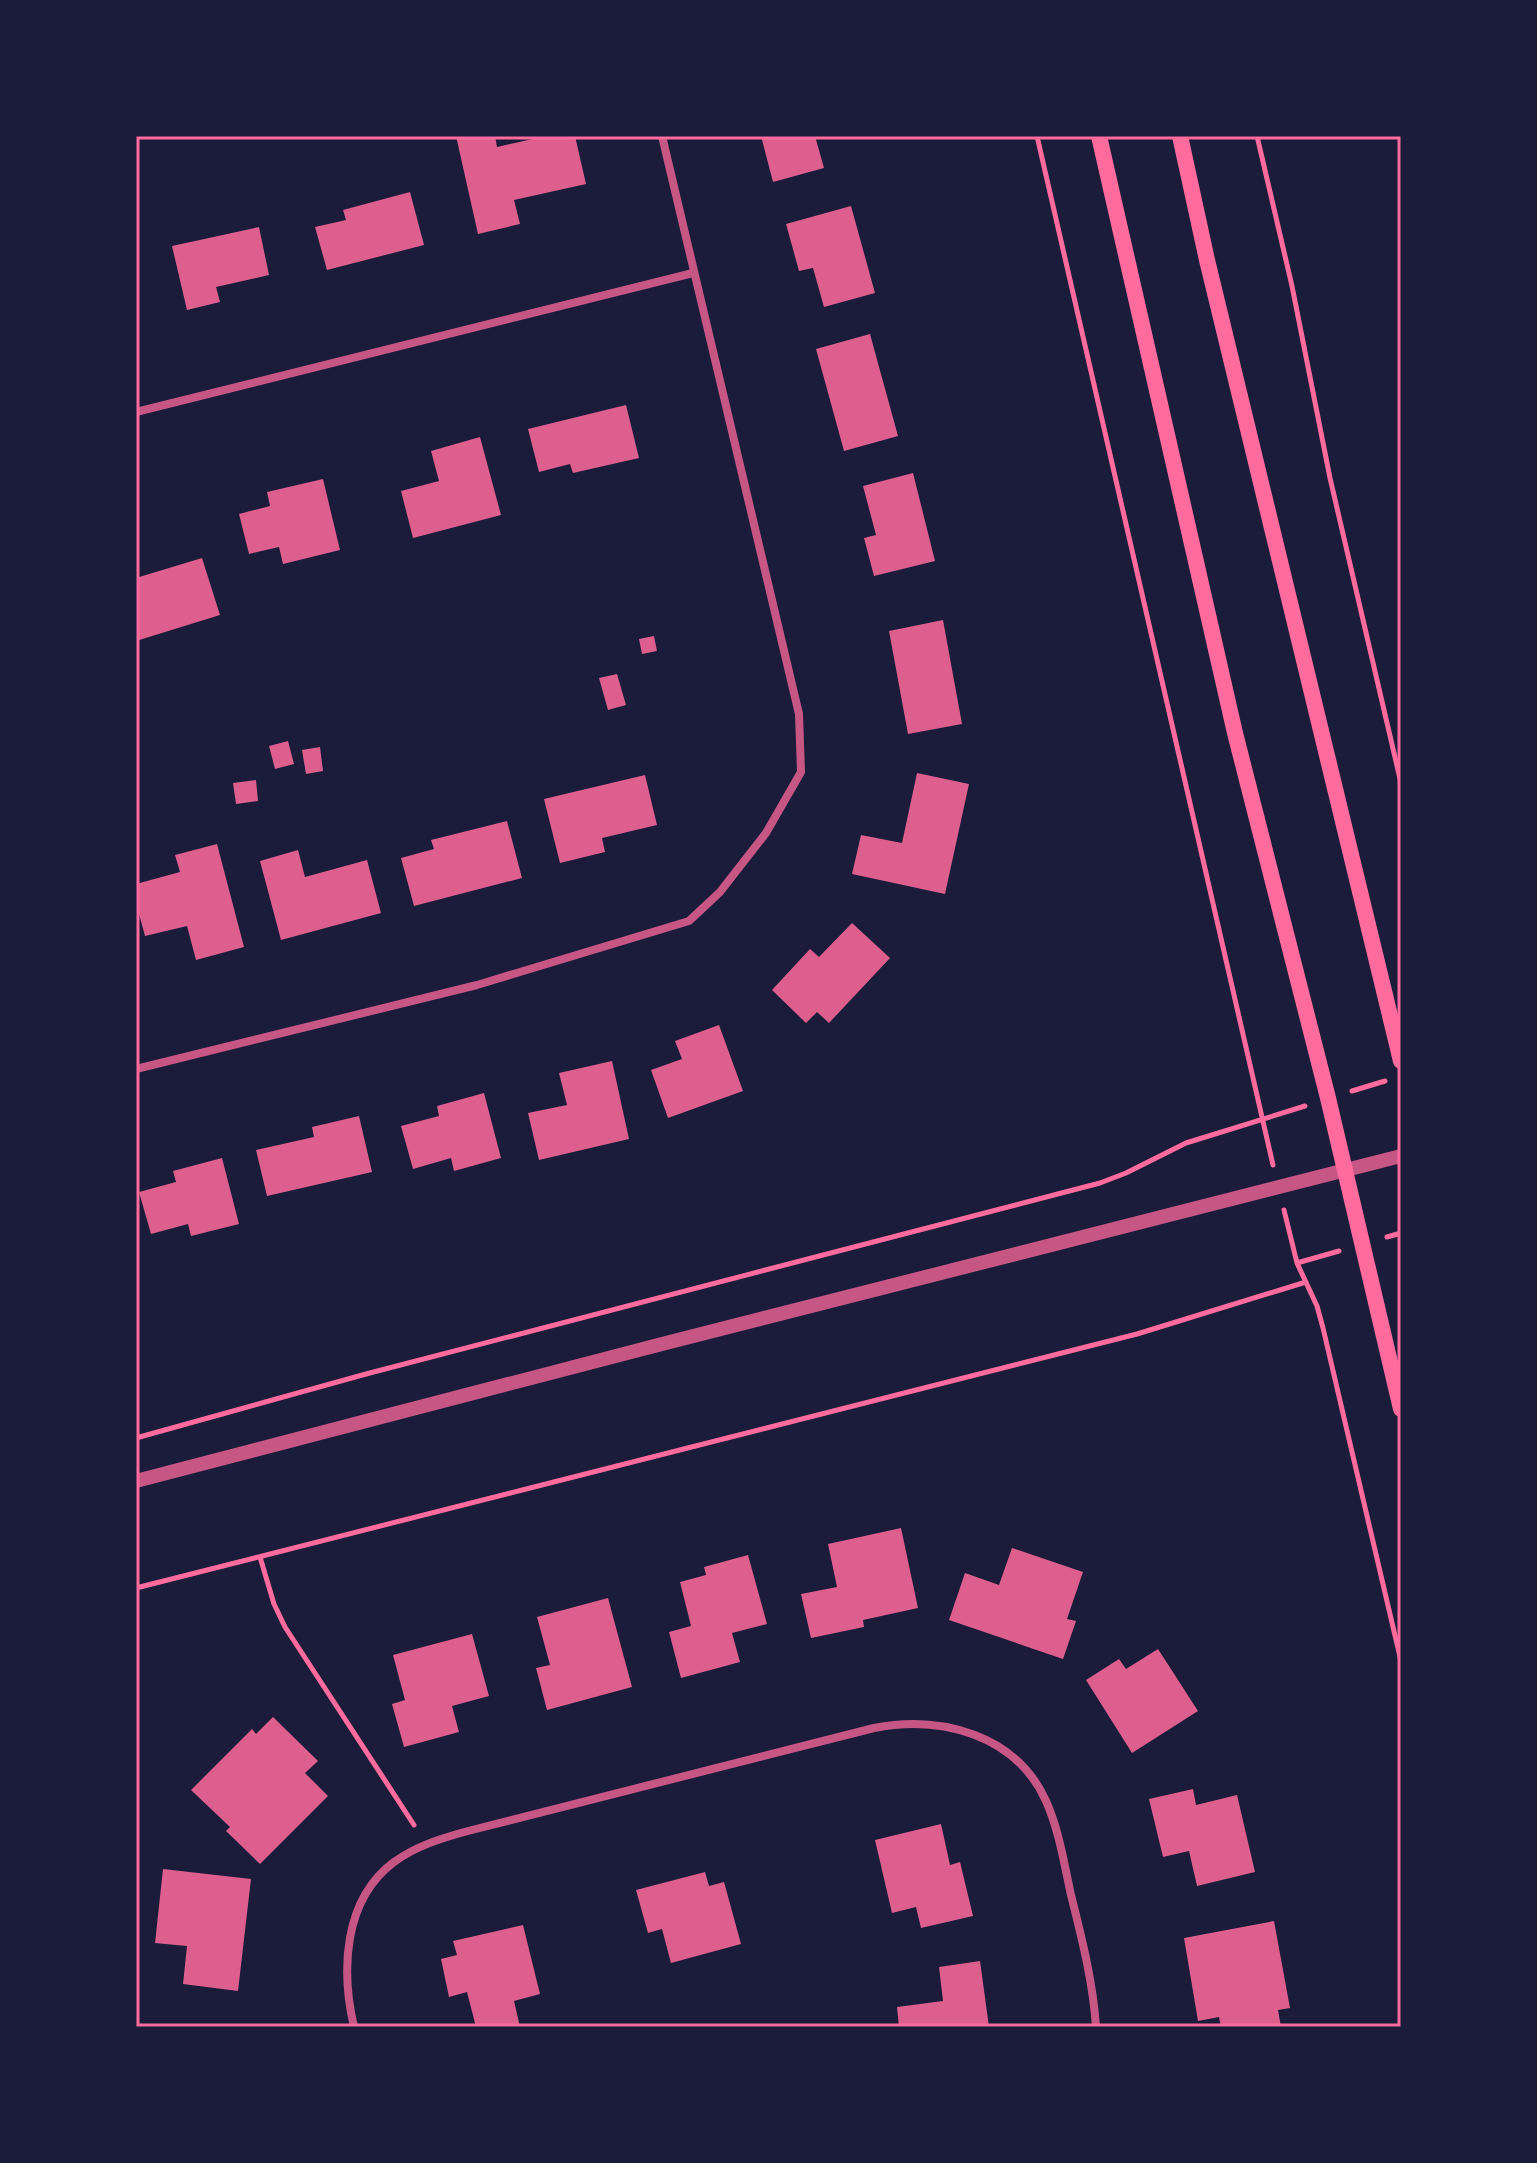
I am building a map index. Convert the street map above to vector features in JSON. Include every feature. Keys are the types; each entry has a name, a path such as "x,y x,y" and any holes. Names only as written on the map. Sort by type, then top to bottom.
{"main road":[{"path":"1099,136 1235,733 1346,1172 1401,1409"},
{"path":"1180,136 1207,260 1401,1061"}],"street":[{"path":"136,1069 477,985 689,921 720,892 766,833 801,772 799,714 662,136"},
{"path":"136,412 693,273"},
{"path":"136,1481 1401,1156"},
{"path":"354,2027 347,1996 346,1970 349,1937 356,1918 372,1886 384,1871 426,1844 882,1727 921,1722 959,1729 991,1742 1015,1759 1034,1780 1057,1834 1091,1977 1096,2027"}],"path":[{"path":"136,1438 381,1370 1100,1183 1186,1143 1262,1120 1037,136"},
{"path":"1257,136 1292,286 1330,478 1401,783"},
{"path":"1297,1263 1323,1328 1401,1661"},
{"path":"136,1588 1124,1338 1306,1282"},
{"path":"260,1557 274,1604 285,1627 426,1844"}],"building":[{"path":"456,136 495,136 497,147 546,136 575,136 586,184 514,200 520,224 478,234"},
{"path":"761,136 815,136 824,168 773,182"},
{"path":"410,192 424,245 327,270 315,227 346,220 343,210"},
{"path":"851,206 875,293 824,307 813,268 799,271 786,224"},
{"path":"259,227 269,275 216,287 220,302 187,310 172,246"},
{"path":"870,334 898,436 844,451 816,349"},
{"path":"626,405 639,458 573,473 570,464 539,472 528,429"},
{"path":"480,437 501,515 413,538 401,491 439,481 431,451"},
{"path":"913,473 935,561 874,576 864,538 876,535 863,486"},
{"path":"323,479 340,550 283,564 279,547 249,554 239,514 270,506 267,492"},
{"path":"202,558 220,615 136,641 136,578"},
{"path":"943,620 962,724 908,734 889,631"},
{"path":"654,636 657,651 642,654 639,639"},
{"path":"617,674 626,705 608,710 599,678"},
{"path":"288,741 294,764 275,769 269,746"},
{"path":"320,747 323,771 306,774 302,750"},
{"path":"917,773 969,784 945,894 852,874 861,835 902,843"},
{"path":"645,775 657,825 602,838 605,852 560,863 544,799"},
{"path":"256,780 258,801 236,804 233,783"},
{"path":"507,821 522,878 414,906 401,858 434,849 431,840"},
{"path":"217,844 244,947 196,960 187,926 145,936 136,903 136,884 180,872 175,855"},
{"path":"298,850 305,877 367,860 381,913 281,940 260,861"},
{"path":"852,923 890,958 829,1023 817,1012 806,1023 772,990 810,949 819,957"},
{"path":"719,1025 743,1091 668,1118 651,1070 682,1059 675,1041"},
{"path":"612,1061 629,1139 539,1160 528,1113 567,1105 559,1073"},
{"path":"484,1093 501,1158 454,1171 451,1158 413,1169 401,1126 439,1116 437,1106"},
{"path":"359,1116 372,1172 267,1196 256,1150 314,1137 312,1127"},
{"path":"222,1158 239,1224 191,1236 188,1224 151,1234 139,1192 176,1182 173,1171"},
{"path":"901,1528 918,1608 863,1620 864,1627 811,1638 801,1594 837,1587 828,1544"},
{"path":"1012,1548 1083,1572 1067,1619 1076,1621 1063,1659 949,1620 965,1573 999,1585"},
{"path":"748,1555 767,1624 732,1633 740,1662 681,1678 669,1632 691,1626 680,1582 706,1575 704,1567"},
{"path":"608,1598 632,1687 547,1710 536,1668 550,1665 537,1617"},
{"path":"472,1634 489,1696 452,1706 459,1732 404,1747 392,1704 405,1700 393,1655"},
{"path":"1158,1649 1198,1711 1132,1753 1086,1680 1119,1659 1126,1669"},
{"path":"273,1717 318,1761 305,1773 328,1796 260,1864 226,1831 230,1827 191,1790 252,1729 256,1734"},
{"path":"1193,1789 1196,1805 1237,1795 1255,1872 1197,1886 1189,1851 1163,1857 1149,1799"},
{"path":"941,1824 950,1865 960,1862 973,1916 921,1928 916,1907 892,1913 875,1840"},
{"path":"163,1869 251,1879 238,1991 183,1984 187,1946 155,1943"},
{"path":"705,1872 709,1886 724,1882 741,1944 671,1963 662,1929 648,1933 636,1890"},
{"path":"1274,1921 1290,2008 1278,2010 1281,2027 1221,2027 1219,2017 1198,2021 1184,1938"},
{"path":"523,1925 540,1994 514,2001 520,2027 476,2027 467,1992 449,1997 441,1959 457,1955 453,1941"},
{"path":"980,1961 989,2027 899,2027 897,2007 943,2001 939,1967"}]}
